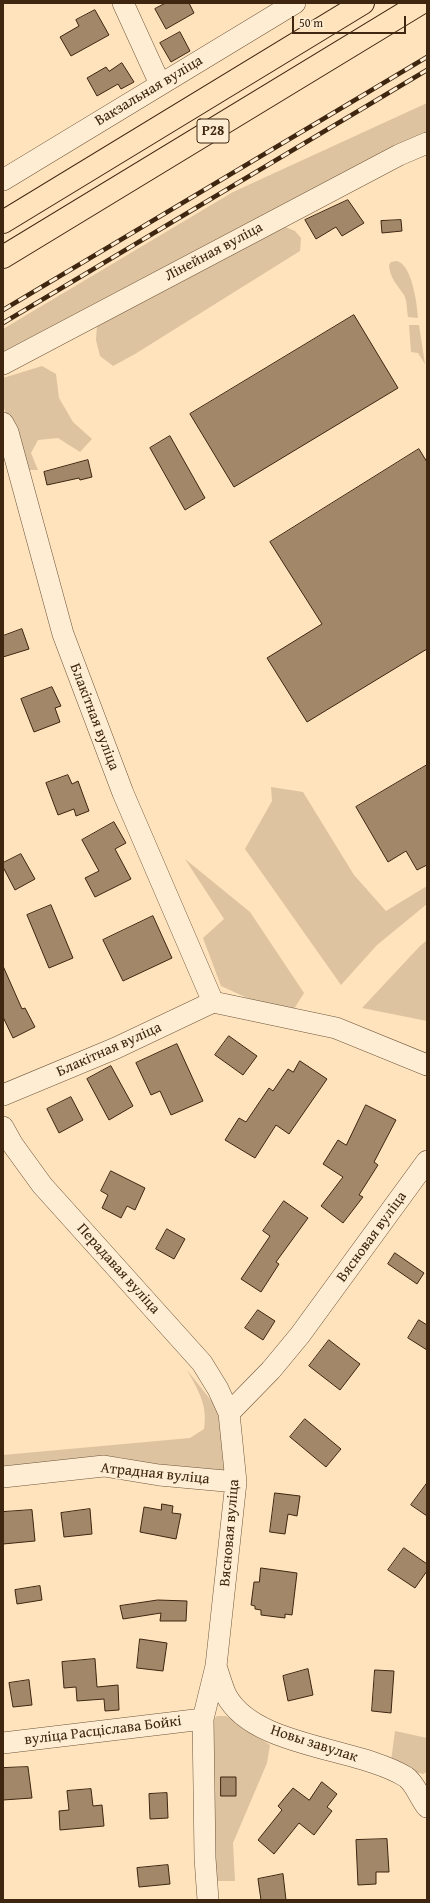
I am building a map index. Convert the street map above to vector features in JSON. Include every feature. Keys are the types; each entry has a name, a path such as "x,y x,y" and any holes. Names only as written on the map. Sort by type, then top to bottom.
{"highway":[{"name":"Р28","path":"3,222 363,3"},
{"name":"Р28","path":"3,257 421,3"}],"street":[{"path":"123,3 160,84"},
{"name":"Вакзальная вуліца","path":"3,180 295,3"},
{"name":"Лінейная вуліца","path":"3,364 392,158 427,143"},
{"name":"Блакітная вуліца","path":"3,423 8,432 63,634 123,793 213,1002 116,1048 3,1095"},
{"path":"213,1002 336,1028 427,1066"},
{"name":"Перадавая вуліца","path":"3,1127 13,1145 42,1185 202,1363 218,1389 229,1414"},
{"name":"Вясновая вуліца","path":"208,1900 203,1720 216,1666 236,1482 229,1414 300,1335 427,1161"},
{"name":"Атрадная вуліца","path":"3,1477 104,1466 159,1474 236,1482"},
{"name":"Новы завулак","path":"216,1666 226,1695 248,1718 282,1737 383,1767 407,1778 426,1808"},
{"name":"вуліца Расціслава Бойкі","path":"3,1743 203,1720"}],"shaded area":[{"path":"427,103 427,143 3,364 3,329 233,192"},
{"path":"283,226 295,231 301,238 300,251 135,354 113,366 100,356 96,340 97,325"},
{"path":"397,261 406,269 413,285 418,318 408,317 405,297 391,274 389,265 391,262"},
{"path":"409,325 419,325 425,364 418,353 411,352"},
{"path":"42,366 56,374 59,398 73,422 92,439 80,452 58,438 38,440 31,453 38,470 22,470 12,427 3,406 3,378"},
{"path":"271,787 303,792 354,875 386,911 427,886 427,904 377,945 341,985 245,849 272,801"},
{"path":"185,859 250,912 304,993 289,1017 221,986 203,938 224,919"},
{"path":"427,940 427,1021 362,1008 419,947"},
{"path":"187,1370 221,1413 226,1471 153,1465 119,1457 3,1467 3,1455 190,1438 204,1429 205,1412 195,1384"},
{"path":"217,1716 226,1716 270,1745 267,1763 233,1843 235,1881 213,1881 212,1721"},
{"path":"395,1731 427,1738 427,1772 423,1774 415,1772 391,1761"}],"building":[{"path":"166,3 189,3 194,13 166,29 155,9"},
{"path":"95,10 109,35 71,56 60,37 79,26 76,20"},
{"path":"180,32 190,51 171,62 160,43"},
{"path":"122,63 134,82 121,89 118,84 97,96 87,78 106,67 109,71"},
{"path":"348,200 364,223 342,236 336,227 316,239 305,220"},
{"path":"401,220 402,231 382,233 381,221"},
{"path":"354,315 398,388 234,487 190,414"},
{"path":"170,436 205,498 185,510 150,448"},
{"path":"419,449 427,462 427,649 307,722 267,658 322,624 270,542"},
{"path":"88,460 92,477 80,480 79,478 47,485 44,472"},
{"path":"22,629 29,649 3,657 3,636"},
{"path":"52,687 61,706 55,708 60,722 34,732 21,699"},
{"path":"427,765 427,865 417,870 406,851 388,862 356,807"},
{"path":"68,775 72,784 78,781 89,811 76,816 74,809 58,815 46,783"},
{"path":"114,822 126,843 115,849 131,879 95,897 85,878 99,871 82,840"},
{"path":"21,854 35,879 15,890 3,867 3,863"},
{"path":"51,905 73,958 49,968 27,915"},
{"path":"153,916 172,958 123,981 103,940"},
{"path":"3,966 22,1009 25,1008 35,1027 13,1038 3,1017"},
{"path":"229,1036 257,1056 243,1075 215,1055"},
{"path":"177,1044 203,1101 171,1115 160,1091 151,1095 136,1063"},
{"path":"300,1061 327,1079 289,1134 276,1125 255,1158 225,1140 239,1118 246,1122 269,1088 273,1091 288,1069 293,1072"},
{"path":"111,1066 133,1106 109,1120 87,1079"},
{"path":"71,1097 83,1120 59,1133 47,1109"},
{"path":"366,1105 396,1120 374,1162 378,1165 359,1195 363,1197 343,1223 321,1206 343,1177 323,1164 338,1140 346,1145"},
{"path":"111,1171 145,1188 135,1210 127,1206 121,1218 102,1208 108,1195 101,1191"},
{"path":"284,1201 308,1218 276,1262 279,1264 261,1292 241,1279 270,1236 263,1231"},
{"path":"167,1229 185,1239 174,1259 156,1249"},
{"path":"395,1253 424,1273 417,1284 388,1264"},
{"path":"258,1310 275,1321 263,1340 245,1328"},
{"path":"419,1320 427,1325 427,1350 408,1338"},
{"path":"329,1340 360,1364 340,1390 309,1366"},
{"path":"305,1419 341,1449 326,1467 290,1437"},
{"path":"427,1483 427,1516 411,1505"},
{"path":"275,1493 300,1496 297,1516 288,1514 285,1534 270,1532"},
{"path":"162,1504 173,1506 172,1513 181,1514 176,1539 140,1532 144,1507 161,1510"},
{"path":"90,1509 92,1534 64,1537 61,1513"},
{"path":"32,1510 35,1541 3,1544 3,1512"},
{"path":"404,1548 427,1564 427,1571 415,1588 388,1570"},
{"path":"261,1568 297,1573 292,1615 285,1614 285,1618 261,1615 261,1610 255,1609 255,1606 251,1605 254,1582 259,1582"},
{"path":"40,1586 42,1600 17,1604 15,1590"},
{"path":"158,1600 187,1601 186,1621 160,1621 161,1613 123,1619 120,1606"},
{"path":"140,1639 167,1643 163,1671 137,1668"},
{"path":"95,1659 97,1687 118,1685 119,1710 105,1711 104,1699 77,1701 76,1687 64,1688 62,1662"},
{"path":"308,1669 313,1695 288,1701 283,1676"},
{"path":"375,1670 394,1671 391,1713 372,1711"},
{"path":"29,1680 32,1705 13,1707 9,1683"},
{"path":"28,1767 32,1798 3,1800 3,1768"},
{"path":"221,1777 236,1777 236,1796 221,1796"},
{"path":"322,1782 337,1794 327,1807 332,1811 314,1835 299,1823 274,1854 258,1840 282,1810 278,1806 293,1788 309,1800"},
{"path":"91,1789 93,1806 102,1805 104,1826 60,1830 59,1811 69,1810 67,1791"},
{"path":"167,1793 168,1818 150,1819 149,1794"},
{"path":"387,1839 389,1872 376,1872 376,1884 358,1885 356,1840"},
{"path":"168,1865 170,1884 139,1887 137,1868"},
{"path":"283,1874 286,1900 261,1900 258,1879"}],"railway":[{"path":"3,310 427,57"},
{"path":"3,323 427,70"}]}
